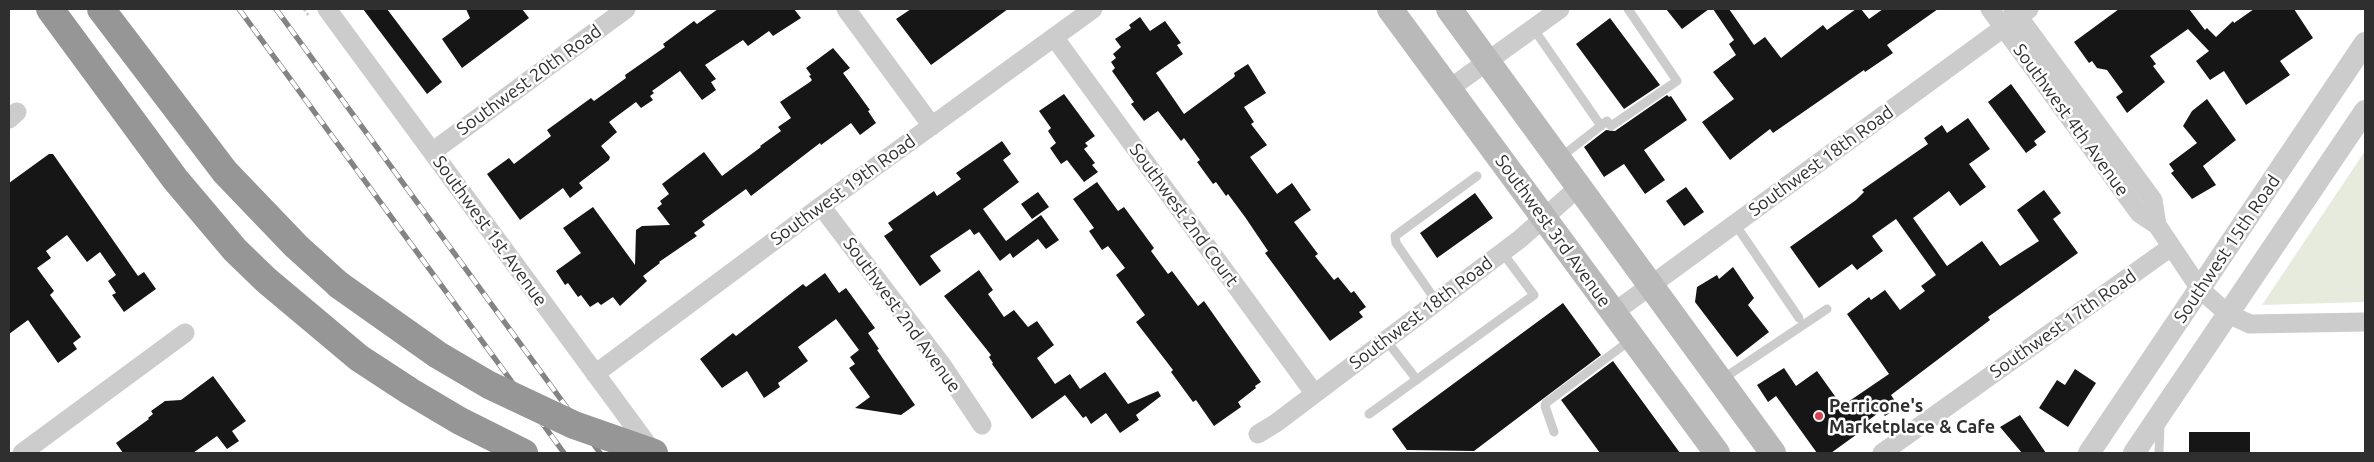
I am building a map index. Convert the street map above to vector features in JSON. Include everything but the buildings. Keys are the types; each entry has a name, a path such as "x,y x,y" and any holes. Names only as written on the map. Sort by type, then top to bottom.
{"highway":[{"path":"50,9 132,122 205,217 266,280 359,358 452,416 524,453"},
{"path":"101,9 225,172 296,246 339,285 438,355 489,385 551,415 654,453"}],"main road":[{"name":"Southwest 3rd Avenue","path":"1390,9 1717,453"},
{"path":"1450,9 1560,158 1650,286 1774,453"}],"street":[{"name":"Southwest 1st Avenue","path":"327,9 654,453"},
{"name":"Southwest 20th Road","path":"432,152 626,9"},
{"path":"846,9 932,126"},
{"name":"Southwest 19th Road","path":"595,374 821,206 1093,9"},
{"path":"1450,89 1560,9"},
{"name":"Southwest 4th Avenue","path":"1990,9 2016,15 2139,213 2157,225 2200,289 2228,314 2250,324 2365,322"},
{"name":"Southwest 18th Road","path":"1613,312 1735,224 2016,15"},
{"name":"Southwest 2nd Court","path":"1054,37 1314,393"},
{"name":"Southwest 15th Road","path":"2089,453 2365,44"},
{"path":"2134,453 2365,111"},
{"name":"Southwest 18th Road","path":"1258,434 1276,423 1502,252 1580,186"},
{"name":"Southwest 2nd Avenue","path":"821,206 942,365 982,425"},
{"name":"Southwest 17th Road","path":"1882,453 2171,247"},
{"path":"22,453 186,333"},
{"path":"2129,395 2160,415"}],"lane":[{"path":"1560,158 1607,121 1611,126 1677,81 1628,9"},
{"path":"1533,28 1601,126"},
{"path":"1436,301 1396,244 1396,236 1477,176"},
{"path":"1735,224 1799,318"},
{"path":"1369,414 1534,295 1502,252"},
{"path":"1720,380 1827,309"},
{"path":"1554,432 1546,403 1632,339"},
{"path":"1386,340 1417,380"},
{"path":"2159,453 2160,415"}],"shaded area":[{"path":"2365,151 2365,302 2262,305"}],"railway":[{"path":"239,9 564,453"},
{"path":"276,9 600,453"}],"place":[{"name":"Perricone's Marketplace & Cafe","path":"1819,416"}]}
